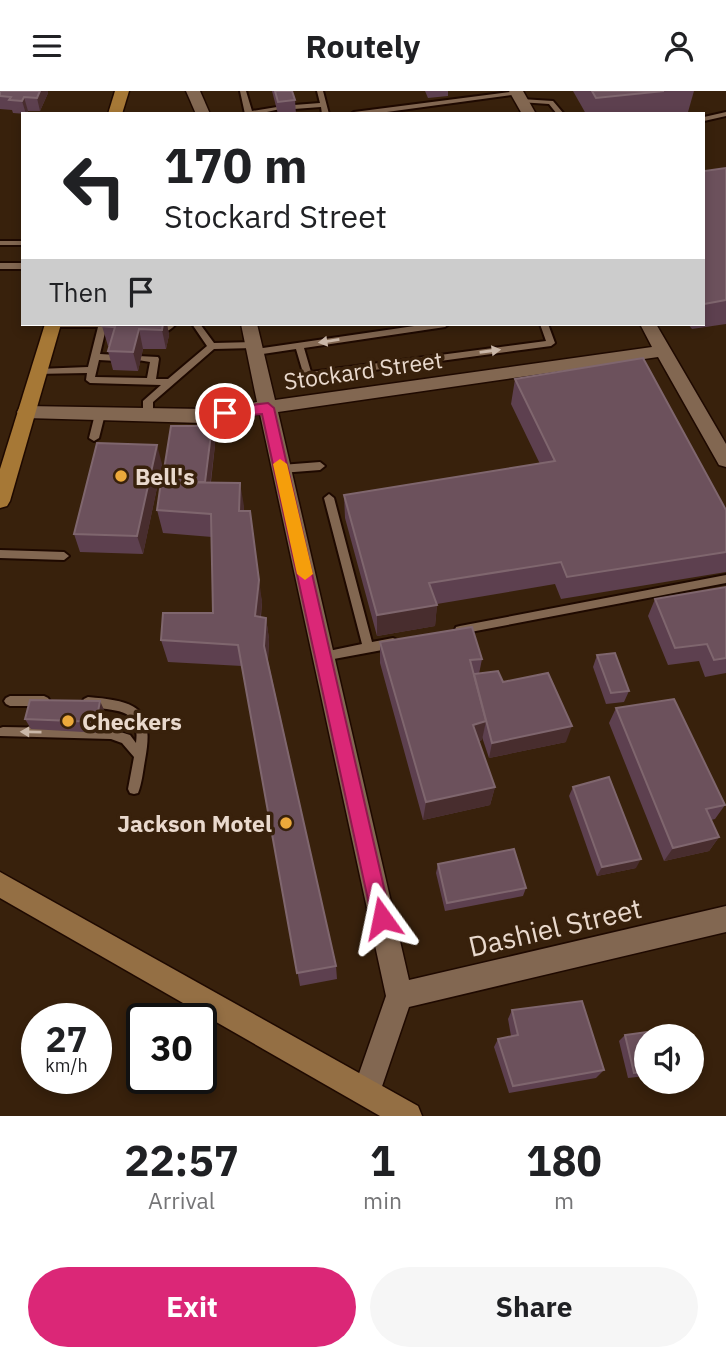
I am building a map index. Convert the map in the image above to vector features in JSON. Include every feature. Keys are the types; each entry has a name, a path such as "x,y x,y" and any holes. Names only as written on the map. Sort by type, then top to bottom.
{"main road":[{"path":"116,112 121,91"},
{"path":"0,501 52,326"},
{"path":"0,884 408,1116"}],"street":[{"path":"193,91 202,112"},
{"path":"649,326 726,460"},
{"path":"253,340 399,996 367,1091"},
{"name":"Stockard Street","path":"26,412 148,415 175,422 663,351"},
{"name":"Dashiel Street","path":"399,996 726,919"}],"lane":[{"path":"243,91 249,112"},
{"path":"320,91 326,112"},
{"path":"455,91 460,100"},
{"path":"371,112 460,100 541,99 551,102 559,112"},
{"path":"294,107 324,105"},
{"path":"256,112 277,109"},
{"path":"705,119 726,114"},
{"path":"0,243 21,243"},
{"path":"0,266 21,266"},
{"path":"102,326 90,380 170,382"},
{"path":"146,330 163,330 169,326"},
{"path":"197,326 212,347"},
{"path":"148,415 148,401 212,347 253,340 299,346 432,326"},
{"path":"299,346 308,376 551,343 545,326"},
{"path":"94,357 117,358"},
{"path":"141,358 155,359 151,382"},
{"path":"38,372 92,370"},
{"path":"94,438 100,414"},
{"path":"281,469 320,465"},
{"path":"330,498 368,647"},
{"path":"0,554 64,556"},
{"path":"447,632 726,579"},
{"path":"323,656 408,640"},
{"path":"10,701 63,702"},
{"path":"76,702 116,703 134,710 143,725 134,789"},
{"path":"3,732 111,734 127,739 139,755"}],"building":[{"path":"0,91 40,91 37,98 24,97 22,101 0,96"},
{"path":"275,91 292,91 295,100 278,102"},
{"path":"592,91 664,91 596,98"},
{"path":"726,168 726,300 705,304 705,171"},
{"path":"102,326 163,326 162,330 139,329 133,352 108,351 115,327"},
{"path":"643,358 726,510 726,552 567,577 561,562 429,583 437,605 377,615 344,495 555,461 515,379"},
{"path":"171,426 212,426 205,482 162,482"},
{"path":"97,443 157,445 137,536 74,534"},
{"name":"Jackson Motel","path":"161,482 240,483 239,511 250,511 259,580 255,616 266,618 264,646 336,966 297,973 238,645 161,640 163,613 213,613 211,514 157,510"},
{"path":"726,587 726,658 714,660 707,644 675,648 655,599"},
{"path":"472,627 482,659 470,660 486,721 473,725 495,787 426,802 380,642"},
{"path":"615,653 629,691 611,693 597,655"},
{"path":"498,671 503,682 548,673 572,726 492,743 474,674"},
{"path":"674,699 725,805 706,809 719,837 673,848 616,708"},
{"path":"30,700 100,701 96,722 25,719"},
{"path":"609,777 641,859 602,867 573,787"},
{"path":"514,849 526,888 447,903 438,864"},
{"path":"582,1001 604,1070 513,1086 498,1039 518,1035 512,1010"},
{"path":"634,1034 634,1073 625,1035"}],"slow traffic":[{"path":"280,464 305,574"}],"place":[{"name":"Bell's","path":"121,476"},
{"name":"Checkers","path":"68,721"},
{"name":"Jackson Motel","path":"286,823"}],"route":[{"path":"225,413 268,408 382,918"}]}
